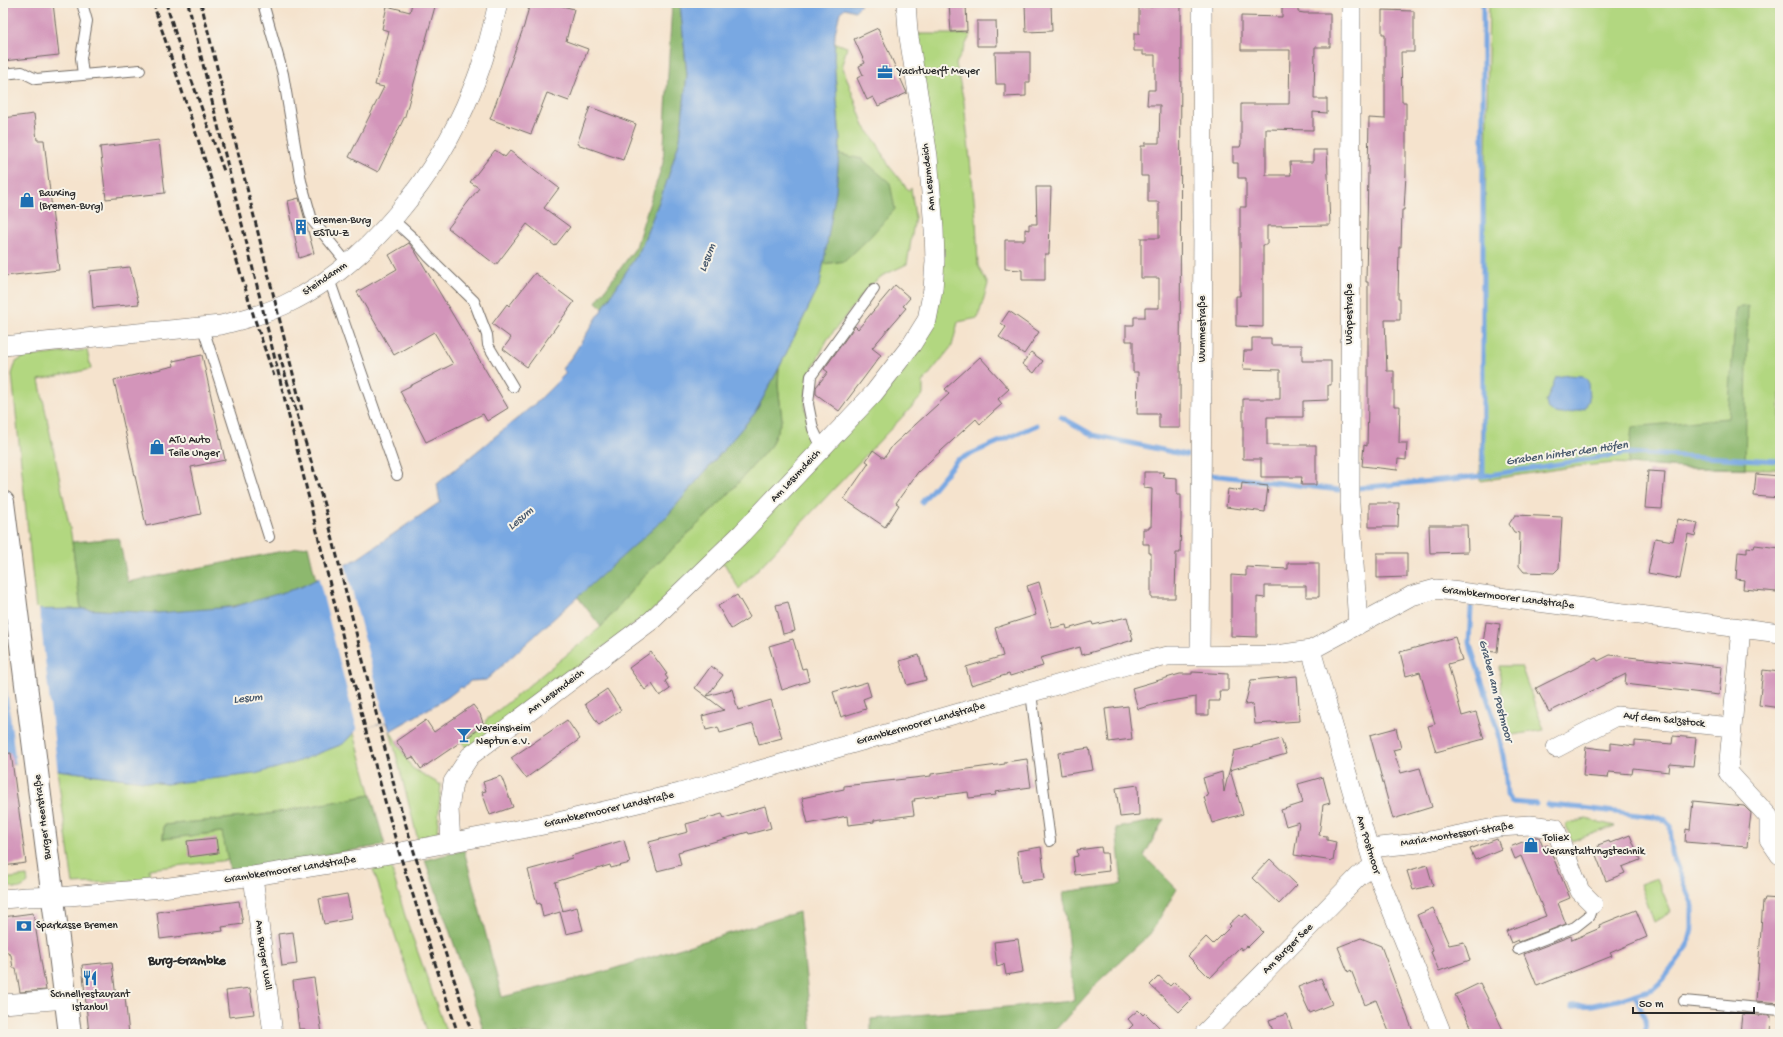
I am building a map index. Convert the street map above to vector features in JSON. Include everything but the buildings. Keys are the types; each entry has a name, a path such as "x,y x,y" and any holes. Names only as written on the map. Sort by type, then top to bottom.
{"main road":[{"name":"Burger Heerstraße","path":"3,502 70,1034"}],"street":[{"name":"Steindamm","path":"3,346 221,326 254,317 284,305 329,279 368,246 404,205 439,156 456,125 472,90 488,46 498,3"},
{"name":"Am Lesumdeich","path":"451,843 449,809 453,782 470,756 652,620 742,533 874,393 912,344 927,320 933,289 935,261 934,229 928,156 908,31 906,3"},
{"name":"Wummestraße","path":"1200,655 1203,230 1202,3"},
{"name":"Wörpestraße","path":"1350,3 1350,503 1358,625"},
{"name":"Grambkermoorer Landstraße","path":"3,899 69,896 153,889 253,876 451,843 554,823 680,793 1137,662 1168,656 1277,655 1311,650 1411,596 1436,589 1780,633"},
{"path":"1741,628 1728,772 1769,817 1769,839 1780,855"},
{"name":"Am Postmoor","path":"1311,650 1371,857 1442,1034"},
{"name":"Auf dem Salzstock","path":"1556,748 1617,716 1732,727"},
{"name":"Maria-Montessori-Straße","path":"1371,857 1419,843 1499,827 1530,825 1555,828 1580,891 1593,904"},
{"name":"Am Burger See","path":"1204,1034 1359,876 1371,857"},
{"name":"Am Burger Wall","path":"253,876 273,1034"},
{"path":"3,1004 66,999"}],"lane":[{"path":"82,3 87,21 81,58 83,75"},
{"path":"263,3 283,74 301,181 312,220 348,264"},
{"path":"3,74 22,72 36,79 140,70"},
{"path":"392,219 413,238 474,301 487,335 488,345 513,387"},
{"path":"329,279 397,475"},
{"path":"822,448 813,429 808,404 811,376 874,289"},
{"path":"203,328 269,537"},
{"path":"1031,693 1050,841"},
{"path":"1518,949 1575,927 1589,916 1593,904"},
{"path":"1684,1001 1780,1010"}],"green space":[{"path":"672,3 680,3 687,75 680,139 666,184 640,250 603,308 596,302 636,247 663,163"},
{"path":"1489,3 1780,3 1780,469 1685,468 1615,463 1571,467 1480,481"},
{"path":"916,34 971,34 956,64 964,102 976,218 978,266 988,284 978,318 958,322 952,346 923,382 923,395 739,589 724,563 654,609 468,750 462,742 486,724 485,721 601,627 642,578 725,498 771,445 782,419 778,385 779,368 820,284 823,264 845,261 862,159 839,154 840,141 834,59 835,43 847,47 842,65 864,126 877,143 889,166 909,191 911,188 915,217 907,264 882,276 868,287 827,340 808,378 805,405 812,441 822,457 933,322"},
{"path":"839,154 862,159 890,183 895,209 870,237 845,261 823,264 836,191"},
{"path":"1748,306 1745,468 1685,468 1628,464 1632,427 1728,418 1736,308"},
{"path":"87,350 91,369 39,380 71,534 81,609 36,610 12,374 16,362 24,357"},
{"path":"779,368 778,385 782,419 771,445 725,498 642,578 601,627 577,596 667,516 755,413"},
{"path":"119,538 128,582 308,546 316,580 298,588 258,601 217,609 176,613 137,613 81,609 72,542"},
{"path":"1499,666 1521,666 1544,730 1506,736"},
{"path":"390,731 412,768 441,785 437,834 418,840"},
{"path":"354,733 371,795 263,815 164,825 163,839 222,832 229,860 149,869 150,880 73,884 57,770 166,784 291,764 343,744"},
{"path":"371,795 385,845 230,871 222,832 163,839 164,825 263,815"},
{"path":"1164,819 1144,856 1177,889 1150,934 1102,978 1052,1034 871,1034 871,1019 1074,1001 1063,892 1122,884 1116,828"},
{"path":"1586,819 1615,826 1572,841 1565,824"},
{"path":"464,850 502,997 593,975 799,912 812,1034 485,1034 425,860"},
{"path":"391,867 406,919 447,1034 428,1034 373,869"},
{"path":"27,876 28,883 20,888 17,889 3,886 3,879"},
{"path":"1657,878 1671,912 1654,922 1640,884"}],"water":[{"name":"Lesum","path":"680,3 858,3 861,5 855,11 845,8 840,12 835,33 834,59 840,141 836,191 820,284 755,413 667,516 486,680 470,681 464,688 461,687 447,698 390,731 387,722 357,729 343,744 291,764 255,774 166,784 3,763 3,610 81,609 157,613 233,607 301,587 357,559 440,502 437,484 536,403 566,373 562,369 573,355 640,250 666,184 680,139 687,75"},
{"path":"1568,375 1583,376 1588,381 1589,400 1585,408 1562,414 1548,410 1546,402 1556,377"}],"pier":[{"path":"345,563 386,722 357,730 318,576"},
{"path":"3,608 39,608 58,773 16,767 3,653"}],"waterway":[{"path":"1483,3 1483,476"},
{"name":"Graben hinter den Höfen","path":"1061,417 1093,435 1186,455"},
{"name":"Graben hinter den Höfen","path":"922,502 957,460 1037,425"},
{"name":"Graben hinter den Höfen","path":"1358,488 1483,476 1626,453 1780,461"},
{"name":"Graben hinter den Höfen","path":"1211,475 1339,490"},
{"name":"Graben am Postmoor","path":"1471,608 1469,642 1498,731 1505,766 1507,795 1511,802 1536,804"},
{"name":"Graben am Postmoor","path":"1548,805 1654,817 1666,820 1670,825 1672,854 1692,903 1692,929 1688,946 1663,980 1653,989 1618,1000 1593,1005 1572,1006"},
{"name":"Graben am Postmoor","path":"1635,995 1645,1019 1646,1034"}],"railway":[{"path":"153,3 274,376"},
{"path":"166,3 178,42 224,171"},
{"path":"188,3 365,728 399,852 458,1034"},
{"path":"201,3 302,410"},
{"path":"279,354 325,508 396,793 472,1034"}],"place":[{"name":"Yachtwerft Meyer","path":"885,72"},
{"name":"BauKing (Bremen-Burg)","path":"27,200"},
{"name":"Bremen-Burg ESTW-Z","path":"301,227"},
{"name":"ATU Auto Teile Unger","path":"157,447"},
{"name":"Vereinsheim Neptun e.V.","path":"464,735"},
{"name":"Toliex Veranstaltungstechnik","path":"1531,845"},
{"name":"Sparkasse Bremen","path":"24,926"},
{"name":"Schnellrestaurant Istanbul","path":"90,978"}],"district":[{"name":"Burg-Grambke","path":"187,961"}]}
